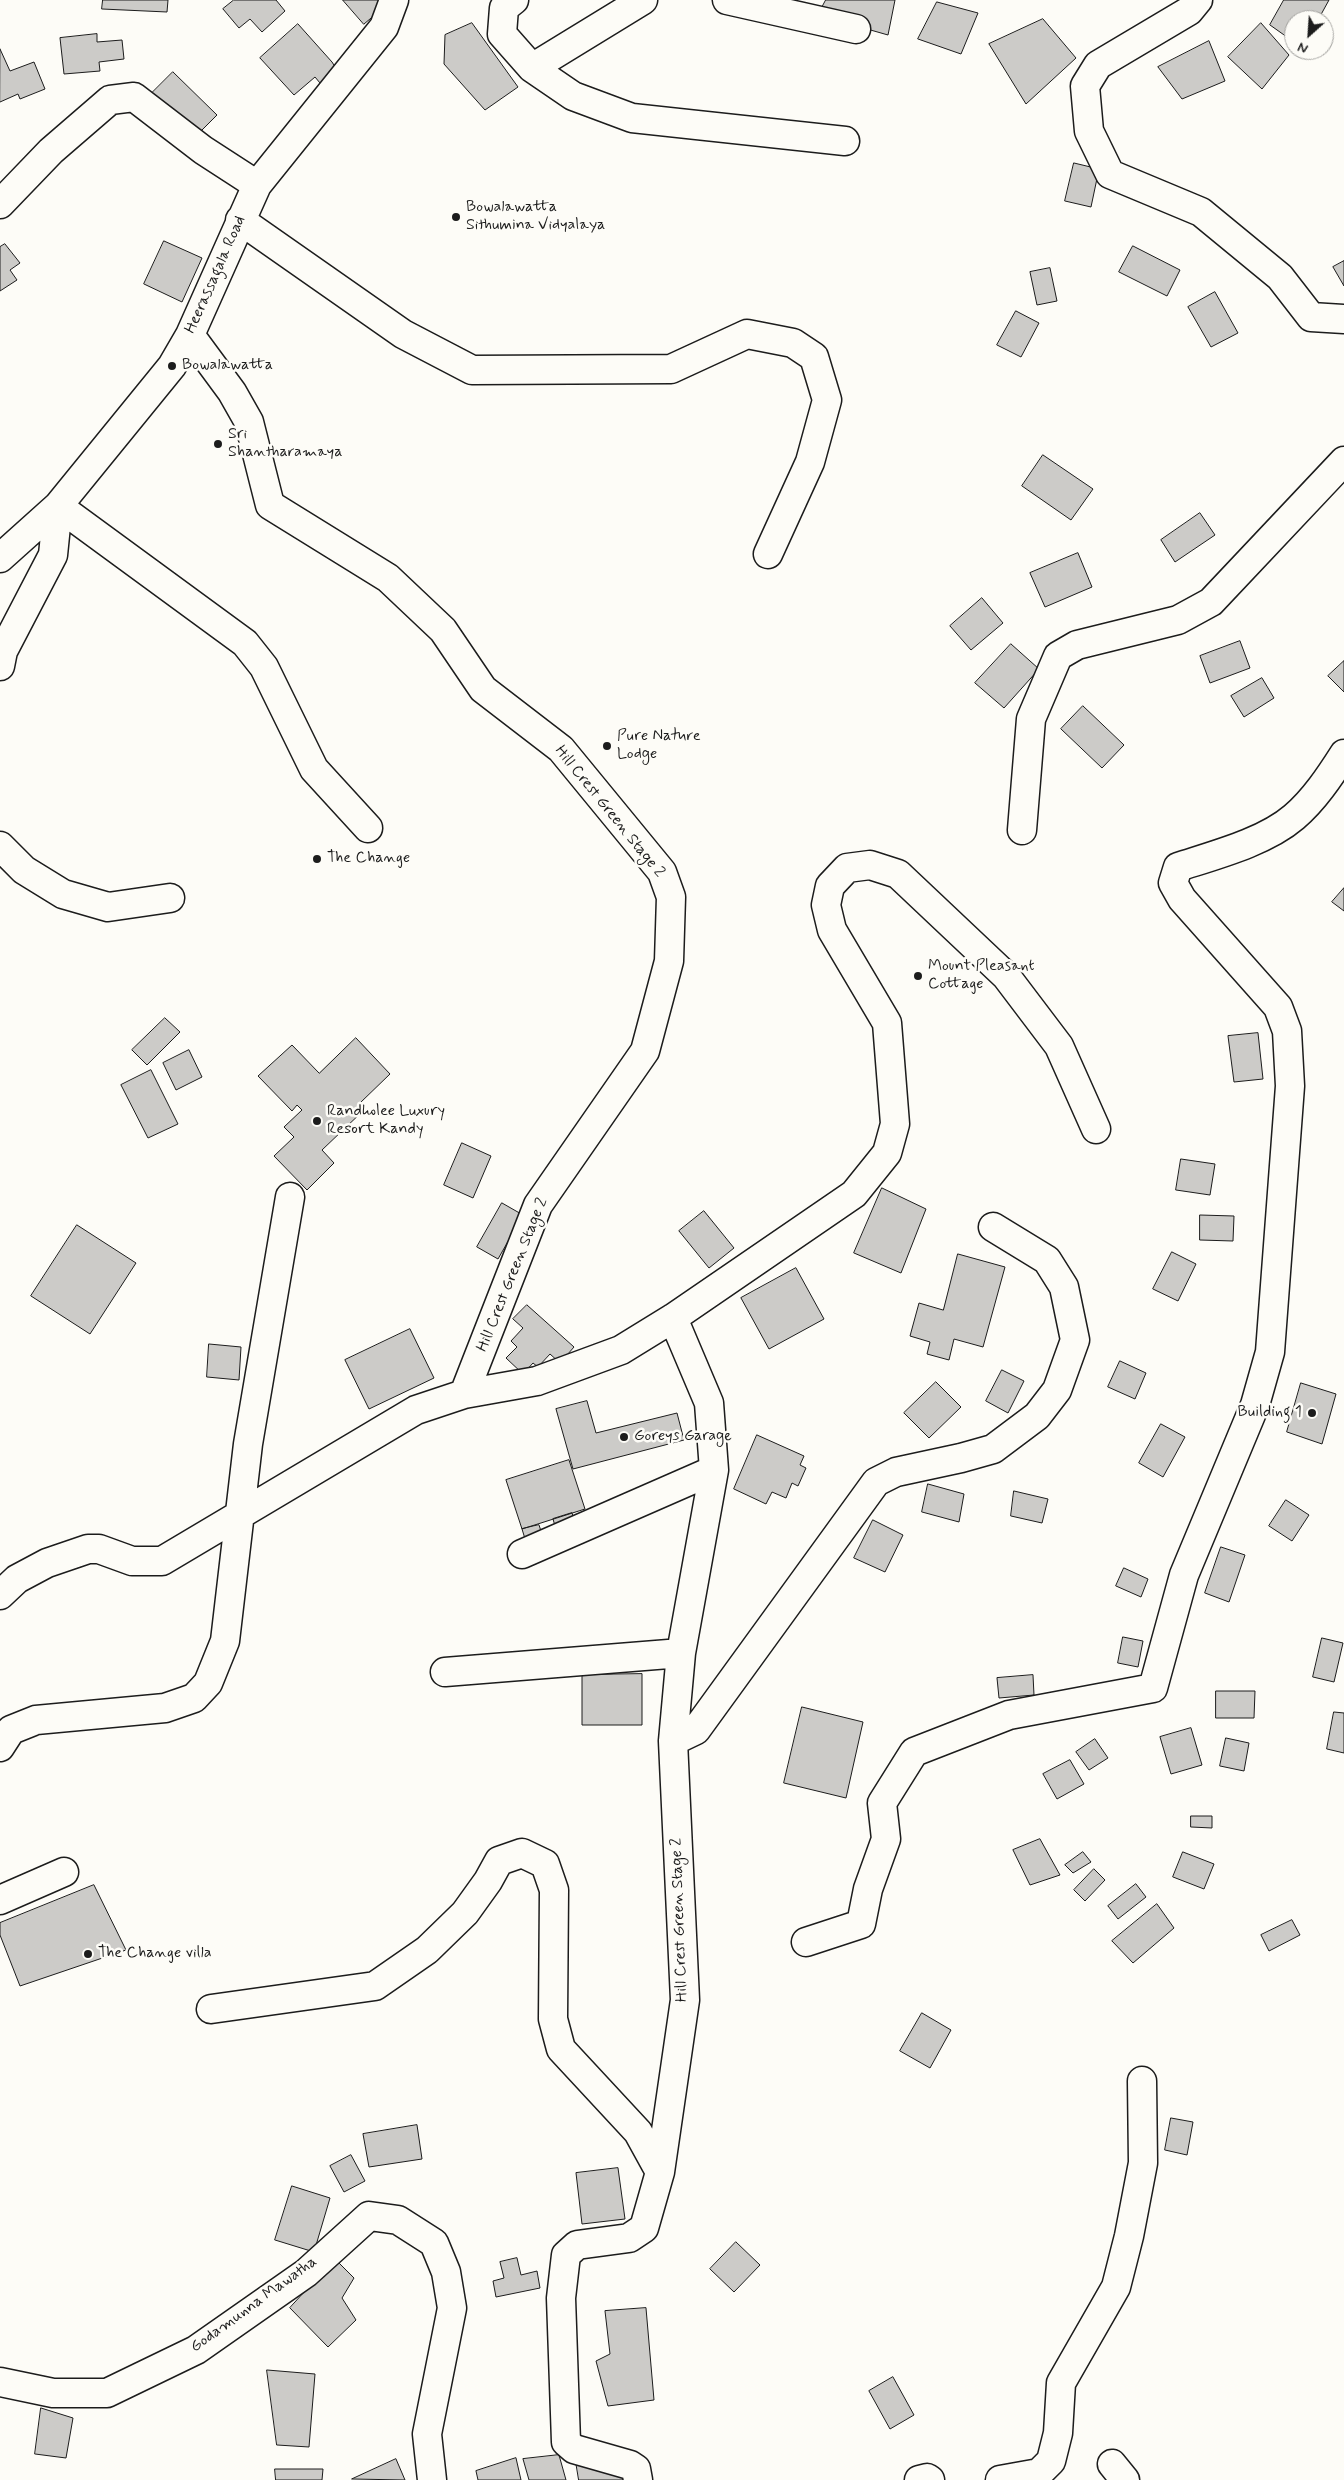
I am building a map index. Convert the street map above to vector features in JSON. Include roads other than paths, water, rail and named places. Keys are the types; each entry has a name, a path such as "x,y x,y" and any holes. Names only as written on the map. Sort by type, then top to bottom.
{"street":[{"name":"Heerassagala Road","path":"0,558 58,506 172,366 190,335 240,220 258,185 384,27 394,0"},
{"path":"514,0 504,8 502,34 532,68 573,96 632,118 845,141"},
{"path":"532,68 644,0"},
{"path":"727,0 856,29"},
{"path":"1198,0 1190,11 1098,65 1085,86 1089,131 1110,174 1201,212 1280,277 1311,317 1344,319"},
{"path":"0,204 51,151 110,100 134,97 203,150 258,185"},
{"path":"240,220 403,334 472,370 671,369 747,334 793,343 814,357 827,400 810,462 768,554"},
{"name":"Hill Crest Green Stage 2","path":"190,335 232,392 249,422 270,505 388,578 443,630 484,689 561,749 662,872 671,897 669,961 644,1051 538,1205 464,1394"},
{"path":"1022,830 1030,720 1058,656 1077,645 1178,620 1210,602 1344,461"},
{"path":"0,666 3,651 53,555 58,506"},
{"path":"58,506 245,644 264,667 314,769 368,828"},
{"path":"806,1942 861,1924 868,1889 886,1839 882,1804 914,1752 1009,1715 1153,1688 1184,1575 1255,1405 1270,1352 1290,1086 1287,1030 1278,1007 1182,899 1173,883 1178,867 1250,842 1293,817 1328,779 1344,754"},
{"path":"0,846 24,870 63,894 108,907 170,898"},
{"path":"0,1595 17,1579 47,1563 88,1549 99,1549 132,1561 162,1561 416,1410 464,1394 537,1381 622,1350 673,1318 854,1194 888,1153 895,1124 887,1023 832,930 826,905 830,886 847,868 870,865 898,874 1006,976 1059,1046 1096,1129"},
{"path":"0,1747 11,1730 36,1720 165,1708 194,1698 208,1683 225,1641 248,1444 290,1198"},
{"path":"673,1740 696,1730 876,1482 896,1472 961,1458 992,1449 1037,1416 1057,1390 1075,1340 1064,1287 1047,1260 993,1227"},
{"name":"Hill Crest Green Stage 2","path":"638,2480 636,2469 630,2465 574,2450 566,2442 561,2298 566,2255 577,2245 629,2238 644,2228 660,2172 685,2000 673,1740 681,1652 714,1470 708,1402 673,1318"},
{"path":"522,1554 714,1470"},
{"path":"445,1672 681,1652"},
{"path":"211,2009 375,1986 427,1950 465,1913 488,1881 498,1861 522,1853 546,1864 554,1890 553,2019 560,2049 638,2132 660,2172"},
{"path":"0,1900 64,1872"},
{"path":"1000,2480 1039,2473 1050,2460 1058,2433 1061,2383 1116,2288 1129,2236 1143,2163 1142,2081"},
{"name":"Godamunna Mawatha","path":"0,2382 53,2393 107,2392 196,2350 306,2273 369,2216 398,2220 434,2243 446,2272 452,2308 427,2434 432,2480"},
{"path":"919,2480 927,2478 930,2480"}],"place":[{"name":"Bowalawatta Sithumina Vidyalaya","path":"456,217"},
{"name":"Bowalawatta","path":"172,366"},
{"name":"Sri Shantharamaya","path":"218,444"},
{"name":"Pure Nature Lodge","path":"607,746"},
{"name":"The Change","path":"317,859"},
{"name":"Mount Pleasant Cottage","path":"918,976"},
{"name":"Randholee Luxury Resort Kandy","path":"317,1121"},
{"name":"Building 1","path":"1312,1413"},
{"name":"Goreys Garage","path":"624,1437"},
{"name":"The Change villa","path":"88,1954"}]}
